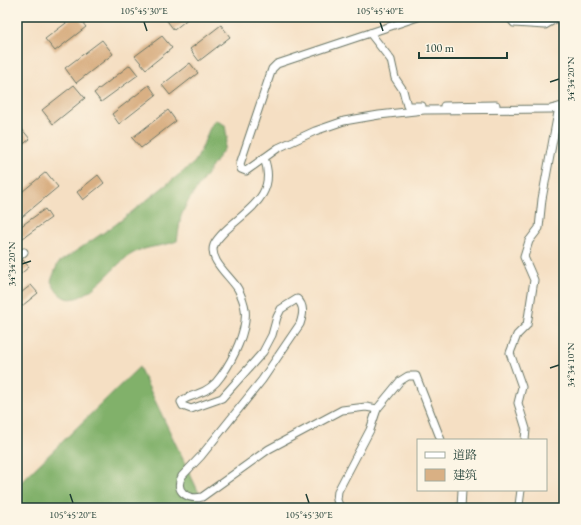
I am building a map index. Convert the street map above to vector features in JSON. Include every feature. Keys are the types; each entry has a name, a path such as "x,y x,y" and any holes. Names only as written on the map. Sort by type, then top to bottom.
{"street":[{"path":"418,17 277,64 272,69 240,168 246,171 278,148 315,131 344,121 379,114 424,110 474,111 562,106"},
{"path":"509,17 514,23 545,25 560,17"},
{"path":"370,33 391,60 395,78 403,90 407,106 562,106"},
{"path":"525,439 526,429 518,403 522,387 510,353 517,335 527,325 534,280 524,257 529,241 539,228 542,199 562,106"},
{"path":"264,158 269,175 262,195 250,210 216,240 213,249 214,258 238,288 243,301 245,310 242,335 234,354 220,378 206,391 184,398 181,402 183,406 191,409 222,398 263,352 272,335 278,313 288,303 297,299 300,302 303,316 300,324 262,380 201,456 182,476 180,480 180,488 185,495 189,497 202,497 269,449 342,410 366,407 377,409"},
{"path":"17,258 24,252"},
{"path":"340,508 337,500 338,490 370,430 377,409 400,381 408,376 416,376 441,439"},
{"path":"461,508 462,491"},
{"path":"519,505 521,491"}],"green space":[{"path":"215,120 225,125 227,138 224,149 187,203 181,216 177,241 135,252 121,262 90,290 79,297 69,299 59,294 51,281 58,263 115,225 194,163"},
{"path":"139,367 200,495 199,508 17,508 17,486"}],"building":[{"path":"74,17 78,17 86,27 55,51 45,39"},
{"path":"190,17 174,30 165,18"},
{"path":"221,25 230,37 199,61 190,49"},
{"path":"162,36 172,48 146,69 135,56"},
{"path":"102,40 113,54 76,83 65,68"},
{"path":"190,63 198,73 170,95 162,85"},
{"path":"130,65 138,75 101,102 94,93"},
{"path":"74,85 85,98 53,124 42,110"},
{"path":"149,85 156,95 119,124 112,114"},
{"path":"168,110 176,121 141,148 132,138"},
{"path":"21,128 30,139 17,149 17,131"},
{"path":"46,172 58,187 17,221 17,196"},
{"path":"98,175 104,183 83,200 77,192"},
{"path":"45,209 51,218 23,238 17,229"},
{"path":"23,260 29,267 17,277 17,264"},
{"path":"31,285 38,293 17,310 17,296"}]}
